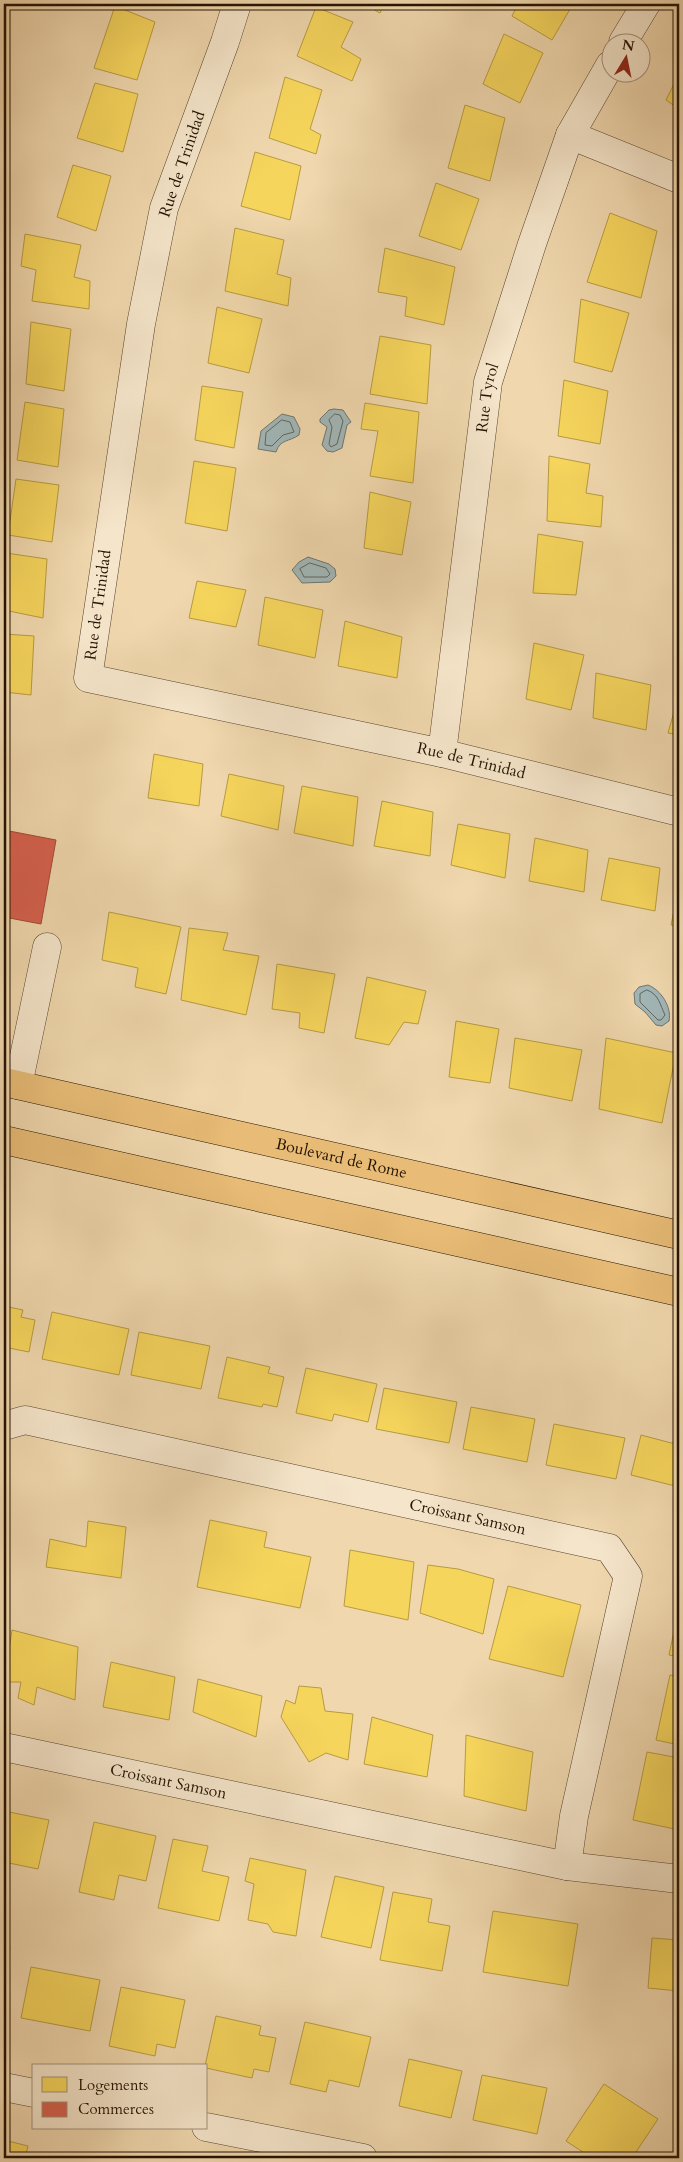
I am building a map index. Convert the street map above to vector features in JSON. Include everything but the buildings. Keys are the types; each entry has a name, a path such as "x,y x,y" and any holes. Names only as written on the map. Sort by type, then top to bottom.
{"main road":[{"name":"Boulevard de Rome","path":"11,1083 679,1235"},
{"path":"4,1140 679,1292"}],"street":[{"name":"Rue de Trinidad","path":"237,4 225,42 164,208 141,324 88,678 442,753 679,812"},
{"path":"629,32 646,4"},
{"name":"Rue Tyrol","path":"442,753 488,382 532,244 570,135 600,82"},
{"path":"570,135 679,179"},
{"path":"11,1083 47,947"},
{"name":"Croissant Samson","path":"4,1426 25,1420 609,1548 628,1576 574,1816 567,1866"},
{"name":"Croissant Samson","path":"4,1747 567,1866 679,1879"},
{"path":"4,2087 32,2093"},
{"path":"208,2127 363,2158"}],"water":[{"path":"329,410 343,410 351,422 347,425 342,448 333,452 327,451 322,445 327,427 320,422 320,419"},
{"path":"282,414 294,417 300,429 299,435 282,443 276,452 258,449 261,431"},
{"path":"308,557 329,564 335,569 336,576 330,582 302,583 292,570 299,562"},
{"path":"648,985 661,995 669,1010 669,1021 662,1026 656,1025 635,1004 634,993 639,987"}]}
